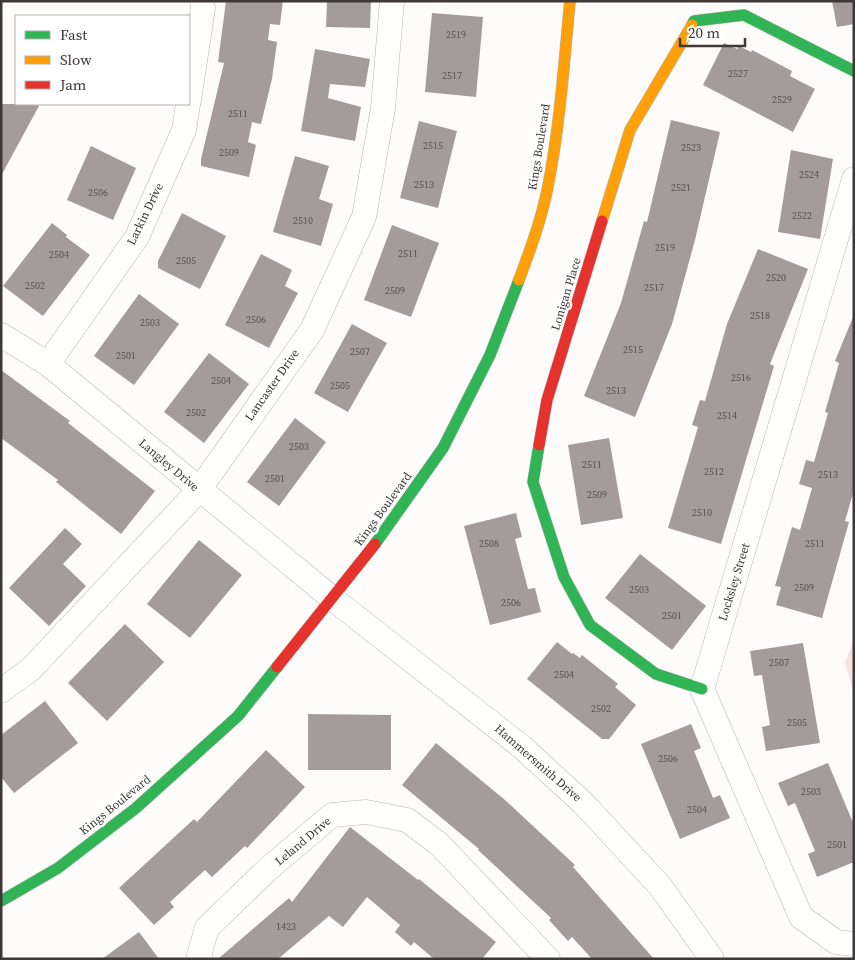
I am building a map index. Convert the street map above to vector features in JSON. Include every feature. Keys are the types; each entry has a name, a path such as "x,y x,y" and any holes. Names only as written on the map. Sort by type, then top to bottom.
{"street":[{"name":"Larkin Drive","path":"190,89 203,8 202,1"},
{"name":"Lancaster Drive","path":"1,691 31,668 199,490 312,330 364,217 383,108 392,1"},
{"name":"Kings Boulevard","path":"1,901 58,868 136,808 238,716 386,531 443,448 490,355 529,252 548,187 560,101 570,1"},
{"name":"Lonigan Place","path":"702,689 656,674 590,625 585,617 564,577 533,482 547,400 630,130 694,21 744,15 854,70"},
{"name":"Larkin Drive","path":"48,364 137,237 184,130 188,105"},
{"name":"Locksley Street","path":"702,689 854,179"},
{"name":"Langley Drive","path":"1,335 48,364 333,599"},
{"name":"Hammersmith Drive","path":"333,599 522,746 584,804 660,886 712,959"},
{"path":"702,689 801,917 836,942 854,944"},
{"name":"Leland Drive","path":"201,959 199,955 207,928 268,869 332,815 366,812 407,820 439,844 548,959"}],"shaded area":[{"path":"854,639 854,693 845,663"}],"building":[{"path":"226,1 283,1 280,25 270,24 268,40 277,42 272,79 261,124 252,122 248,142 256,145 249,177 201,166 201,159 224,63 218,62"},
{"path":"327,1 371,1 370,28 326,27"},
{"path":"832,1 854,1 854,24 837,27"},
{"path":"432,13 483,17 476,97 425,92"},
{"path":"724,43 737,49 739,46 751,52 752,50 792,71 790,76 815,89 793,132 703,85"},
{"path":"315,49 370,59 365,87 330,84 328,98 361,107 355,141 301,131"},
{"path":"1,104 39,105 1,176"},
{"path":"671,120 720,132 695,240 672,324 635,417 584,396 621,303 644,221 647,222"},
{"path":"419,121 457,131 438,208 400,198"},
{"path":"91,146 136,168 113,220 67,200"},
{"path":"791,150 833,159 820,239 778,232"},
{"path":"295,156 329,166 319,199 333,204 321,246 273,232"},
{"path":"182,213 226,236 200,289 158,268 158,261"},
{"path":"52,223 67,235 66,237 90,255 43,316 3,286"},
{"path":"392,225 439,243 411,317 364,300"},
{"path":"758,249 808,269 770,364 774,366 721,544 668,528 698,427 692,425 700,400 705,401 727,324"},
{"path":"261,254 292,270 285,286 298,293 269,348 225,325"},
{"path":"139,294 179,324 134,385 94,356"},
{"path":"853,317 854,490 845,521 849,522 822,618 776,605 781,587 775,586 792,527 800,530 812,488 799,484 806,460 814,462 828,413 825,412 839,363 835,361"},
{"path":"352,324 387,343 348,412 314,393"},
{"path":"209,353 249,384 204,443 164,412"},
{"path":"1,370 70,421 68,423 155,491 121,534 56,482 58,480 1,438"},
{"path":"295,418 326,442 279,506 247,482"},
{"path":"609,438 623,518 581,525 568,445"},
{"path":"516,513 522,537 515,539 528,589 535,588 541,612 490,625 464,526"},
{"path":"65,528 82,544 63,564 86,586 49,626 9,588"},
{"path":"199,540 242,575 190,638 147,604"},
{"path":"640,554 706,606 672,650 605,598"},
{"path":"125,624 164,662 107,721 68,683"},
{"path":"557,642 572,654 580,658 582,655 618,684 615,687 636,705 609,739 602,739 527,679"},
{"path":"803,643 820,743 766,751 762,727 770,725 762,675 754,676 750,651"},
{"path":"45,701 78,743 14,793 1,777 1,735"},
{"path":"308,714 391,715 391,770 308,770"},
{"path":"691,724 701,748 694,751 713,798 720,795 730,818 680,839 641,744"},
{"path":"436,743 505,800 575,865 573,867 654,959 592,959 572,937 568,941 549,920 551,918 479,849 402,785"},
{"path":"266,750 305,787 247,848 245,846 212,877 205,870 170,902 174,907 154,925 119,888 194,819 197,822"},
{"path":"828,763 854,825 854,862 817,877 808,854 815,851 795,803 788,806 778,783"},
{"path":"350,827 419,879 496,942 482,959 434,959 414,942 411,946 395,932 400,925 367,897 343,927 329,916 278,959 218,959 289,898 292,902"},
{"path":"139,932 159,959 102,959"}],"traffic: fast":[{"path":"692,25 694,21 744,15 854,71"},
{"path":"375,544 443,448 490,355 519,280"},
{"path":"539,445 533,482 564,577 590,625 656,674 702,689"},
{"path":"1,901 58,868 136,808 238,716 277,667"}],"traffic: slow":[{"path":"519,280 539,222 548,186 559,117 570,1"},
{"path":"602,221 630,130 692,25"}],"traffic: jam":[{"path":"539,445 547,400 602,221"},
{"path":"277,667 375,544"}]}
